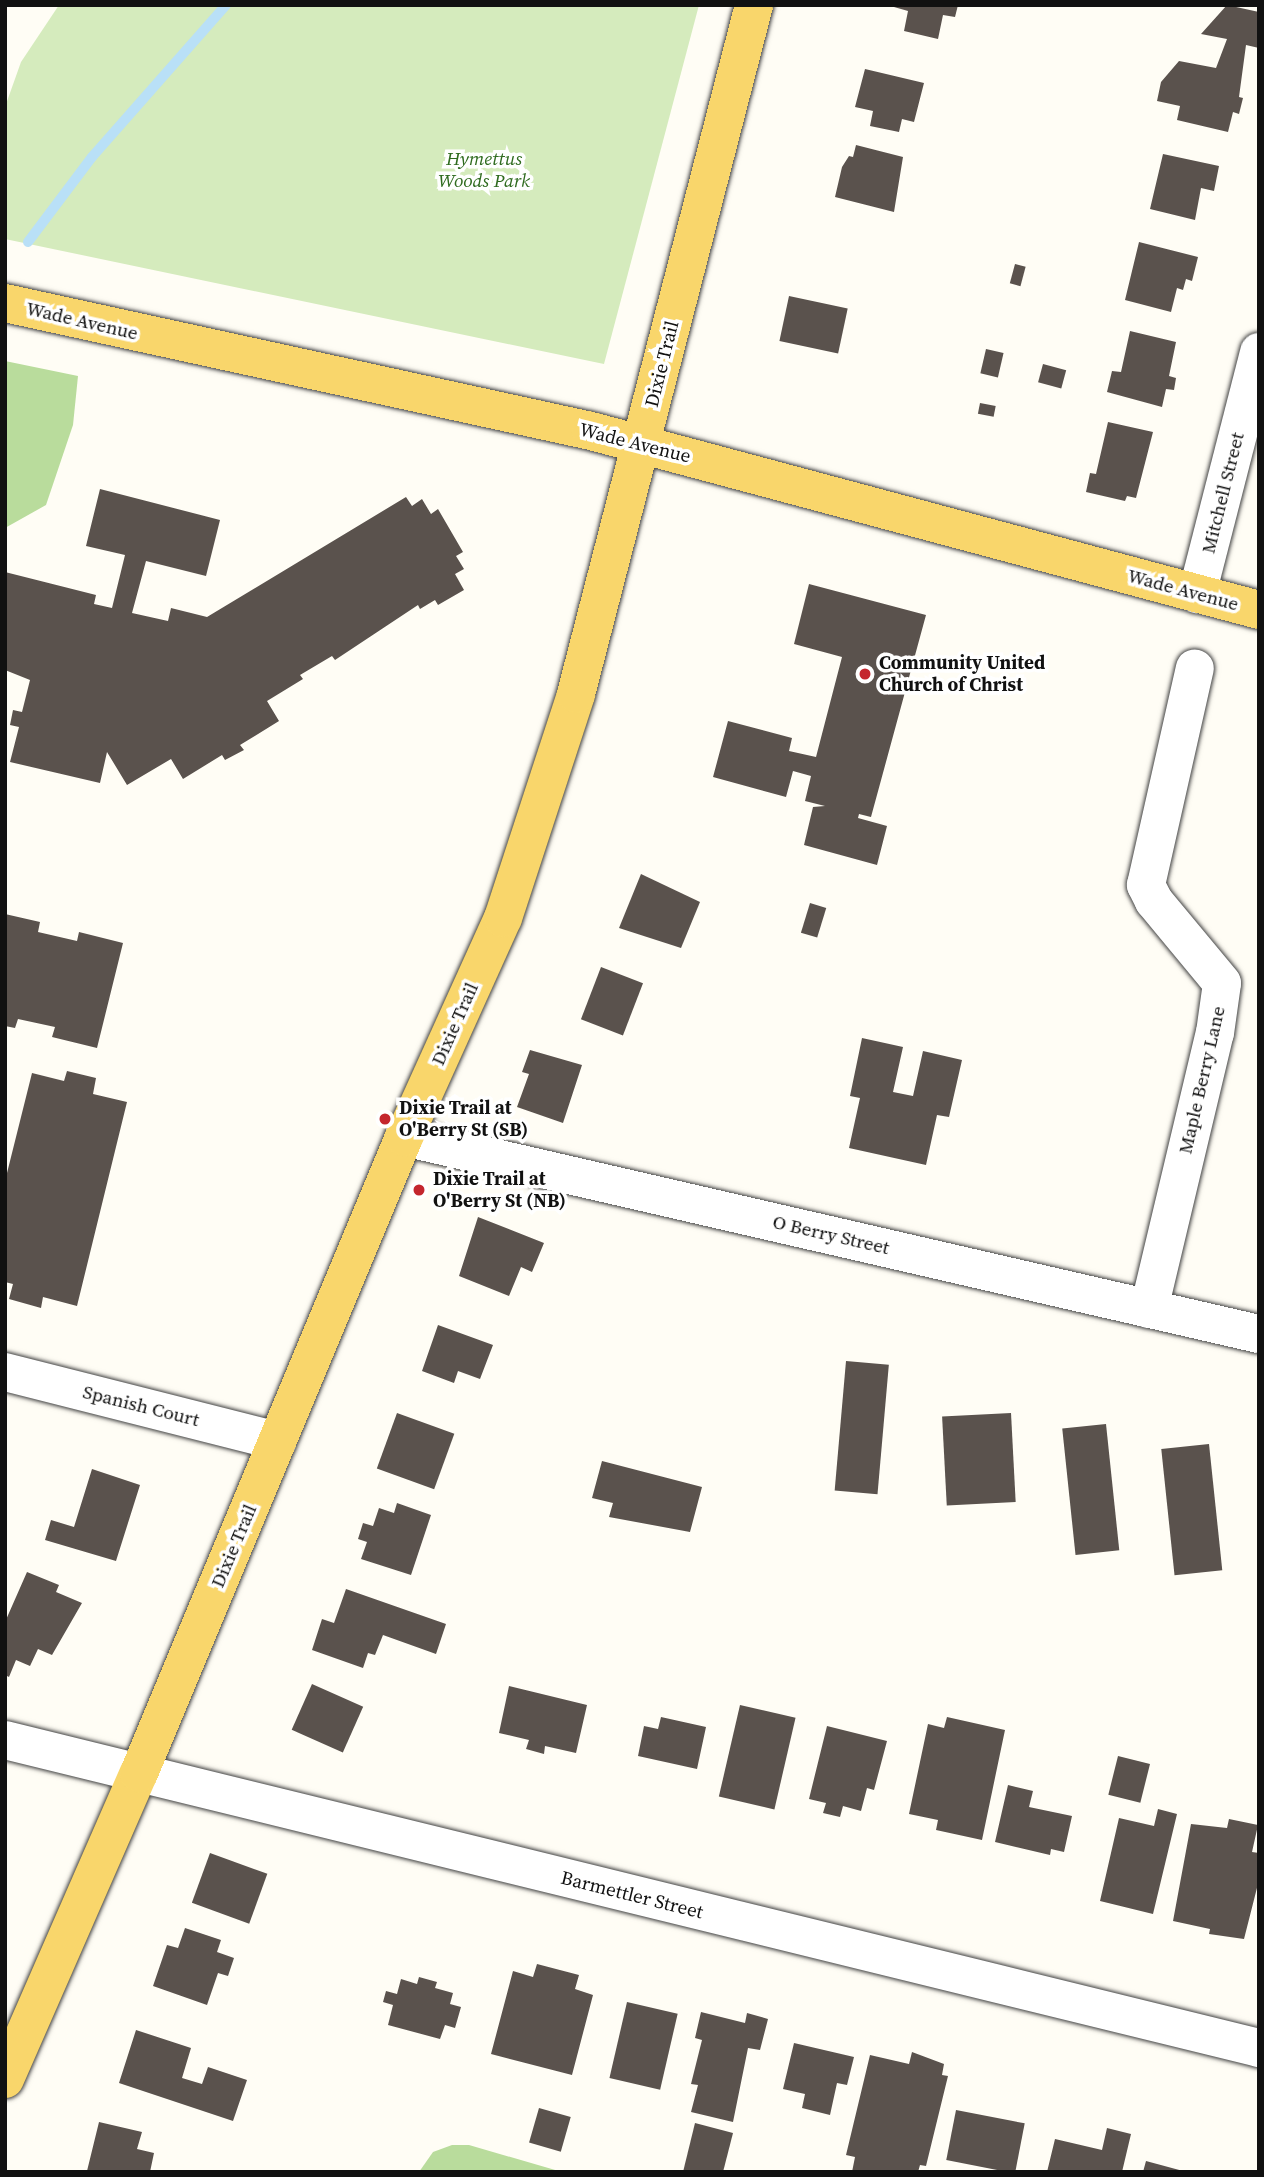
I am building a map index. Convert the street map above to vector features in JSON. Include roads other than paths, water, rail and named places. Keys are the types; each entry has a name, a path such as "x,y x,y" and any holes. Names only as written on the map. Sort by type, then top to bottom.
{"main road":[{"name":"Dixie Trail","path":"5,2079 139,1773 404,1137 503,918 576,694 754,5"},
{"name":"Wade Avenue","path":"5,303 642,444 1259,610"}],"street":[{"name":"Mitchell Street","path":"1197,594 1259,352"},
{"name":"Maple Berry Lane","path":"1149,1309 1215,1033 1223,983 1154,901 1146,885 1195,668"},
{"name":"O Berry Street","path":"404,1137 1259,1334"},
{"name":"Spanish Court","path":"5,1372 277,1441"},
{"name":"Barmettler Street","path":"5,1740 1259,2048"}],"waterway":[{"path":"28,242 92,157 226,5"}],"place":[{"name":"Community United Church of Christ","path":"865,674"},
{"name":"Dixie Trail at O'Berry St (SB)","path":"385,1119"},
{"name":"Dixie Trail at O'Berry St (NB)","path":"419,1190"}],"park label":[{"name":"Hymettus Woods Park","path":"484,170"}]}
